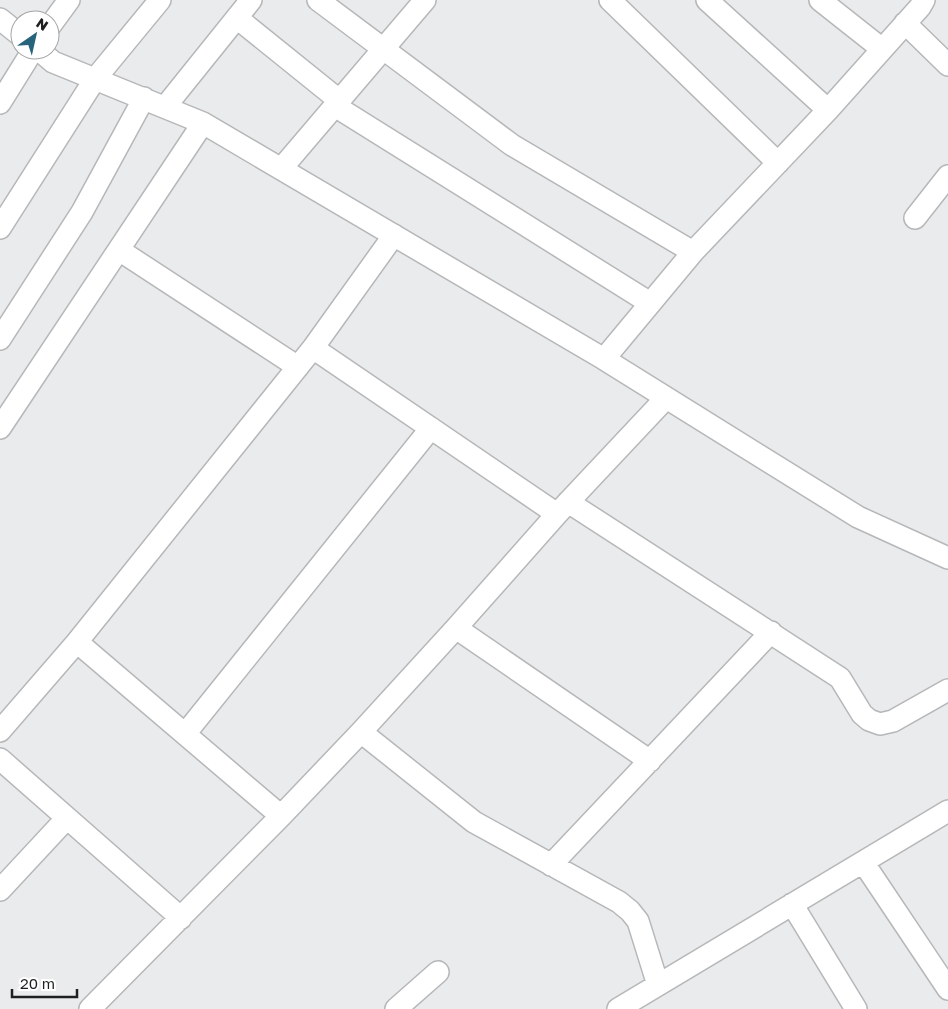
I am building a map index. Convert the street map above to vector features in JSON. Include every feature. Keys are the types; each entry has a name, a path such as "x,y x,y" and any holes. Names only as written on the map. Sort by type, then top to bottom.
{"street":[{"path":"60,12 69,0"},
{"path":"0,228 94,78 160,0"},
{"path":"166,107 251,0"},
{"path":"318,0 512,145 693,252"},
{"path":"282,169 425,0"},
{"path":"610,0 778,163"},
{"path":"707,0 828,110"},
{"path":"820,0 882,49"},
{"path":"604,359 693,252 828,110 920,7 924,0"},
{"path":"237,18 338,103 650,303"},
{"path":"0,19 10,27"},
{"path":"905,23 948,65"},
{"path":"0,103 27,60"},
{"path":"50,60 203,123 604,359 858,517 948,558"},
{"path":"0,339 82,212 144,98"},
{"path":"0,428 203,123"},
{"path":"915,218 948,176"},
{"path":"0,732 77,642 298,367 394,235"},
{"path":"118,250 298,367"},
{"path":"313,348 431,428 771,632 840,678 862,714 869,720 880,724 893,721 948,690"},
{"path":"90,1009 281,816 361,732 563,508 666,398"},
{"path":"185,734 431,428"},
{"path":"456,628 650,761"},
{"path":"551,865 771,632"},
{"path":"77,642 281,816"},
{"path":"361,732 468,818 619,902 630,911 638,921 658,985"},
{"path":"0,759 180,918"},
{"path":"618,1009 947,813"},
{"path":"0,890 67,818"},
{"path":"863,862 948,988"},
{"path":"792,904 856,1009"},
{"path":"396,1009 438,972"}]}
